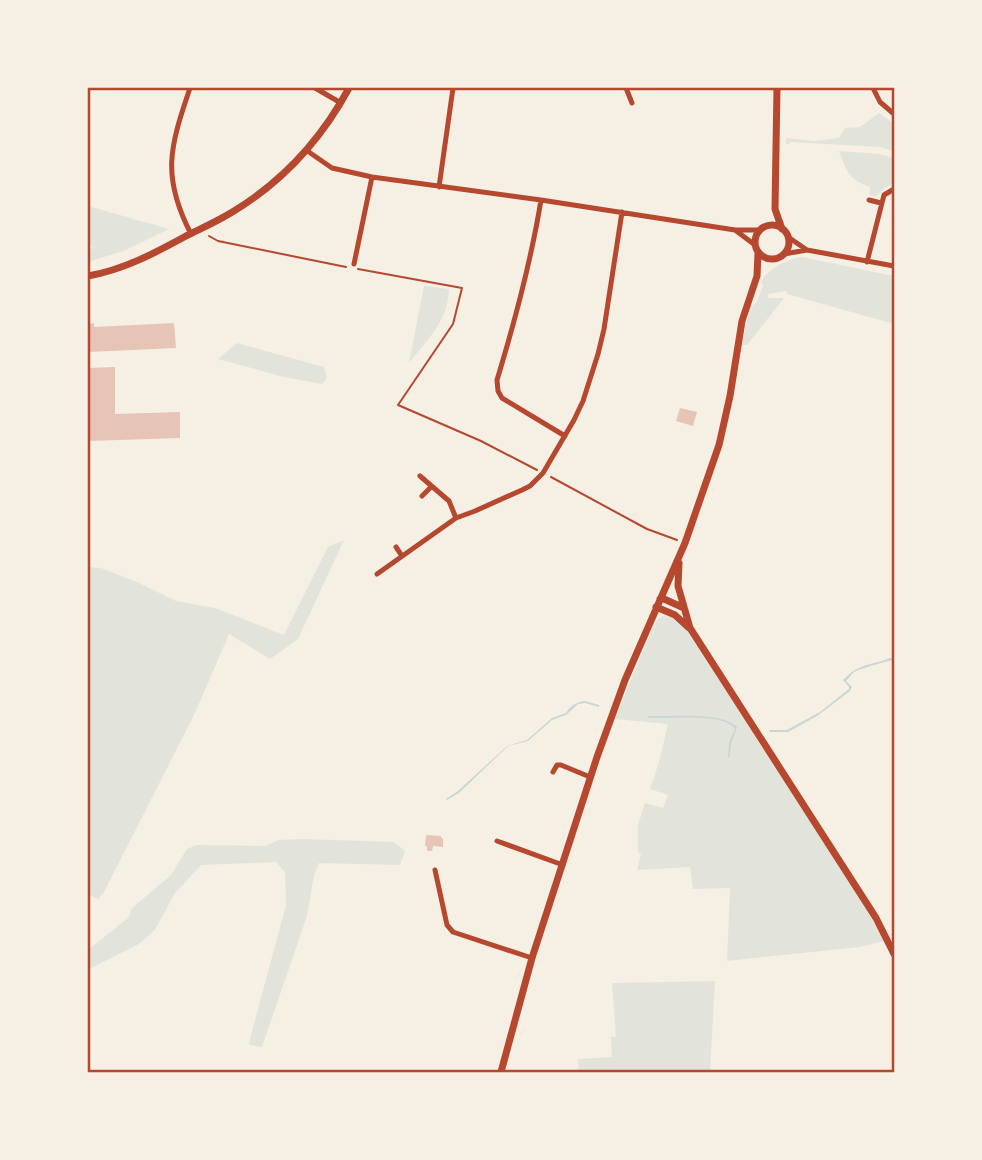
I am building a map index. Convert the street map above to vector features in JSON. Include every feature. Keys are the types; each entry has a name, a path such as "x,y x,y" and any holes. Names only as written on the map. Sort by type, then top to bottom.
{"street":[{"path":"190,88 173,146 171,171 175,197 184,219 195,232"},
{"path":"315,88 341,103"},
{"path":"88,276 127,266 233,212 255,197 306,150 330,121 349,88"},
{"path":"439,187 453,88"},
{"path":"626,88 632,103"},
{"path":"777,88 775,209 788,237 807,250"},
{"path":"873,88 880,102 894,114"},
{"path":"306,150 332,168 372,177 736,230 762,229 771,225 782,229"},
{"path":"355,264 372,177"},
{"path":"867,262 881,203 884,195 894,189"},
{"path":"541,200 532,250 497,386 502,398 565,436"},
{"path":"869,200 881,203"},
{"path":"501,1073 532,958 590,777 625,680 685,543 711,470 722,433 742,321 757,276 755,237 775,209"},
{"path":"377,574 457,517 530,486 543,473 583,401 598,354 622,212"},
{"path":"736,230 765,258 774,259"},
{"path":"784,254 788,247 788,237"},
{"path":"757,276 774,259 784,254 807,250 894,266"},
{"path":"348,253 356,255"},
{"path":"419,476 449,502 457,517"},
{"path":"422,496 430,487"},
{"path":"396,547 402,556"},
{"path":"679,556 678,586 690,628 876,918 894,954"},
{"path":"660,599 684,608"},
{"path":"656,607 675,615 690,628"},
{"path":"552,772 557,765 561,765 590,777"},
{"path":"497,841 563,865"},
{"path":"435,870 447,925 453,932 532,958"}],"path":[{"path":"195,232 218,241 462,288 453,324 398,405 481,441 647,529 685,543"}],"shaded area":[{"path":"879,113 894,124 894,151 879,147 790,142 786,144 786,138 815,141 839,138 845,128 860,127"},
{"path":"839,151 894,158 894,183 876,196 869,195 870,187 850,174"},
{"path":"88,206 169,229 126,250 88,262 92,247 88,245"},
{"path":"802,257 894,276 894,324 787,294 787,291 768,294 768,298 784,298 747,345 741,345 751,306 756,303 764,277 778,265"},
{"path":"424,286 449,289 448,300 436,329 409,363"},
{"path":"237,343 324,367 327,378 322,384 218,359"},
{"path":"344,540 298,639 270,659 229,634 195,713 104,892 98,900 88,893 88,567 101,568 176,601 215,608 284,635 328,547"},
{"path":"663,616 675,618 686,629 885,941 859,947 727,961 730,888 693,889 690,867 637,870 641,854 638,852 638,825 645,803 663,808 668,795 650,789 668,724 615,719 652,629"},
{"path":"890,658 894,660 854,672 846,681 852,687 850,691 817,716 788,732 770,732 769,730 787,730 820,712 849,689 843,680 851,673"},
{"path":"585,701 599,707 578,704 566,715 552,720 528,741 508,746 459,793 446,799 507,746 527,740 552,718 566,713 574,705"},
{"path":"648,716 708,717 730,722 737,727 730,757 729,742 735,729 729,724 708,718"},
{"path":"279,840 394,842 405,851 400,865 319,863 314,875 307,916 262,1047 249,1045 286,905 285,872 276,862 201,865 175,893 155,930 139,944 88,968 88,950 128,918 132,908 171,875 187,849 197,845 265,846"},
{"path":"715,981 710,1072 579,1072 578,1059 612,1057 611,1037 616,1037 612,983"}],"building":[{"path":"94,323 94,327 174,323 176,348 88,352 88,324"},
{"path":"115,367 115,414 180,412 180,438 88,441 88,368"},
{"path":"680,408 697,412 693,426 676,421"},
{"path":"426,835 441,836 443,847 433,846 432,851 427,851"}]}
